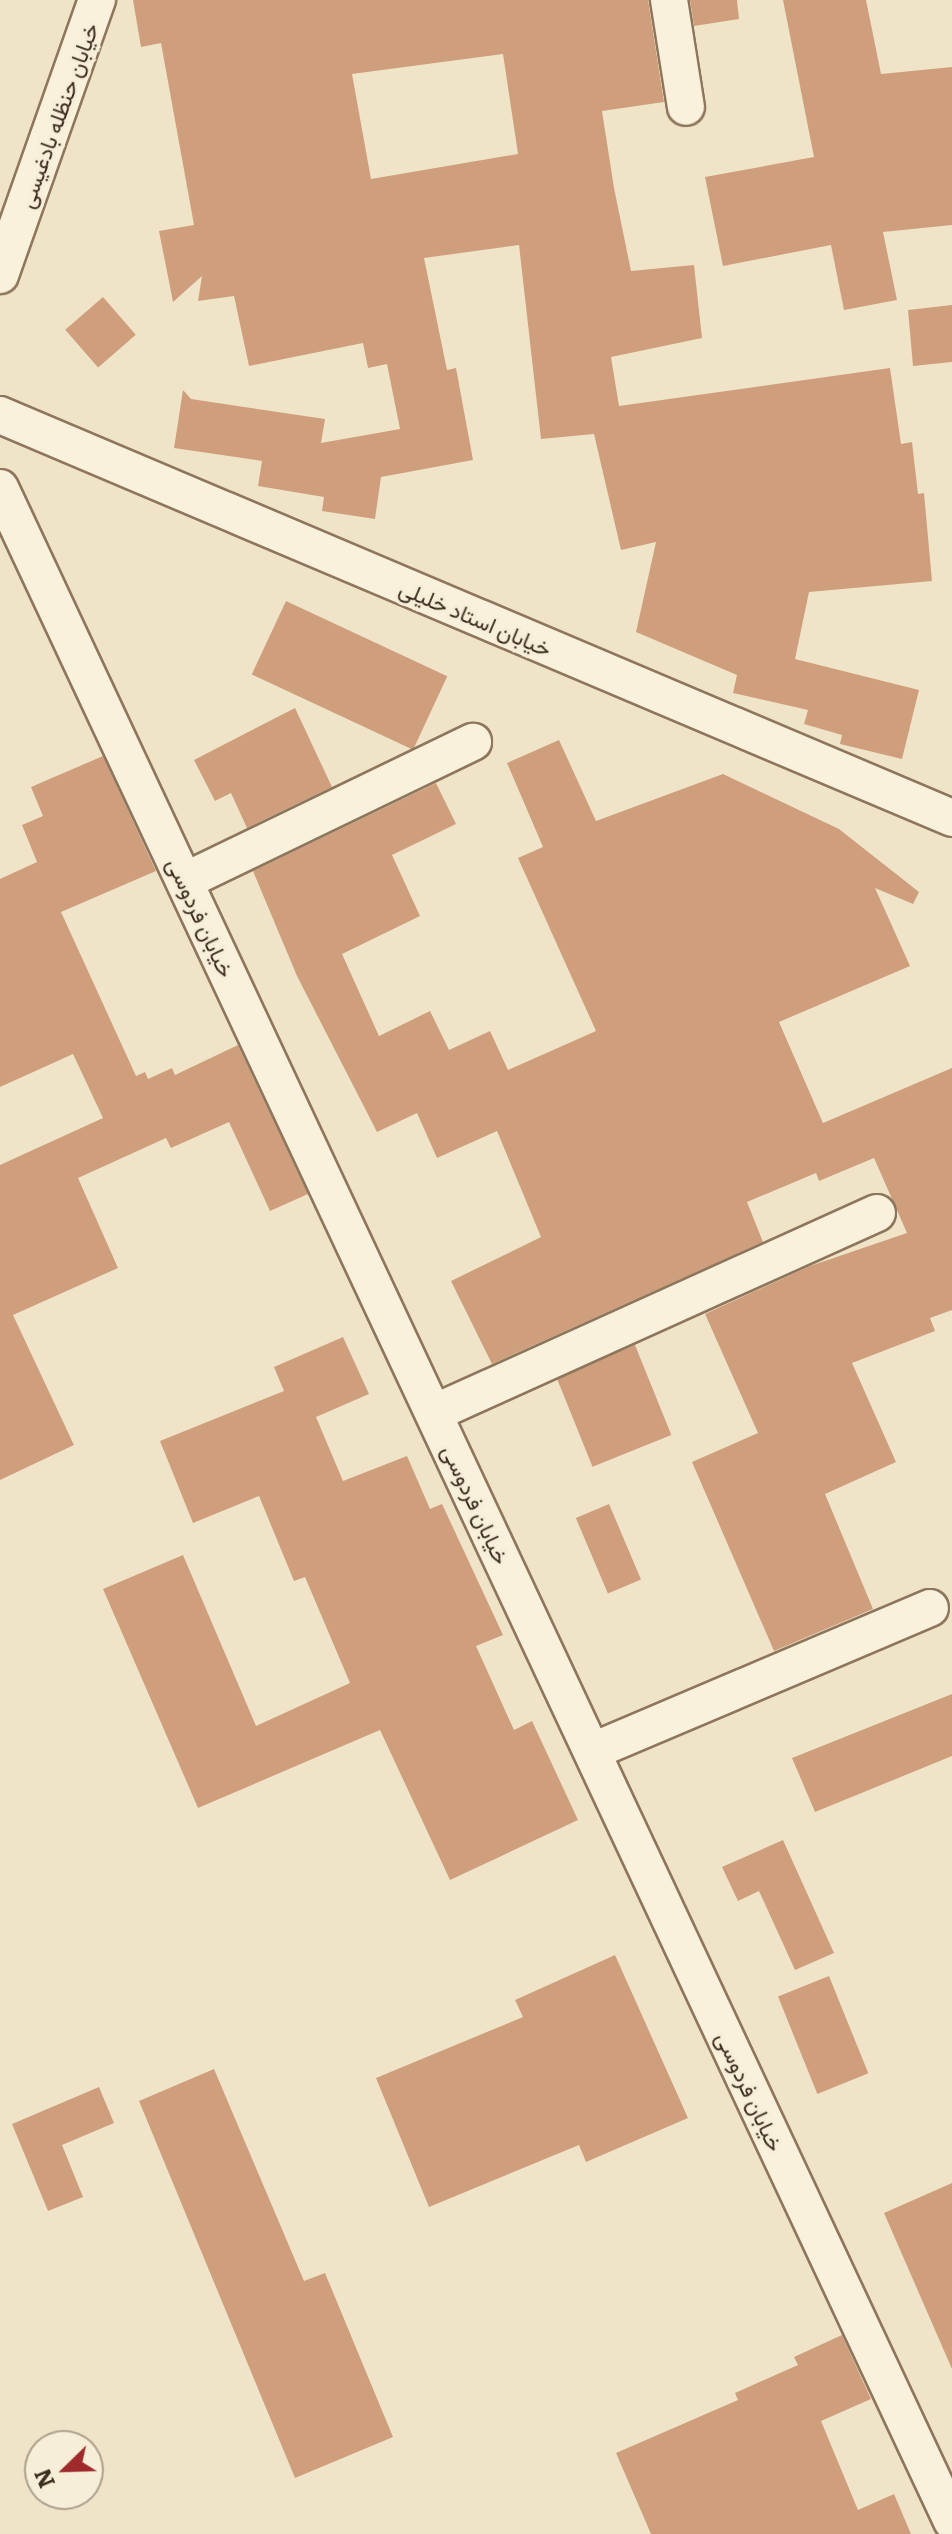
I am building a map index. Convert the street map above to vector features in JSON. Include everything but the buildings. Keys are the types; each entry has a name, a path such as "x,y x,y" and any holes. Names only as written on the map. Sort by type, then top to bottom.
{"street":[{"name":"خیابان حنظله بادغیسی","path":"0,275 97,0"},
{"path":"669,0 686,107"},
{"name":"خیابان استاد خلیلی","path":"0,415 952,818"},
{"name":"خیابان فردوسی","path":"0,488 952,2521"},
{"path":"185,881 473,742"},
{"path":"434,1413 877,1213"},
{"path":"593,1751 930,1608"}]}
